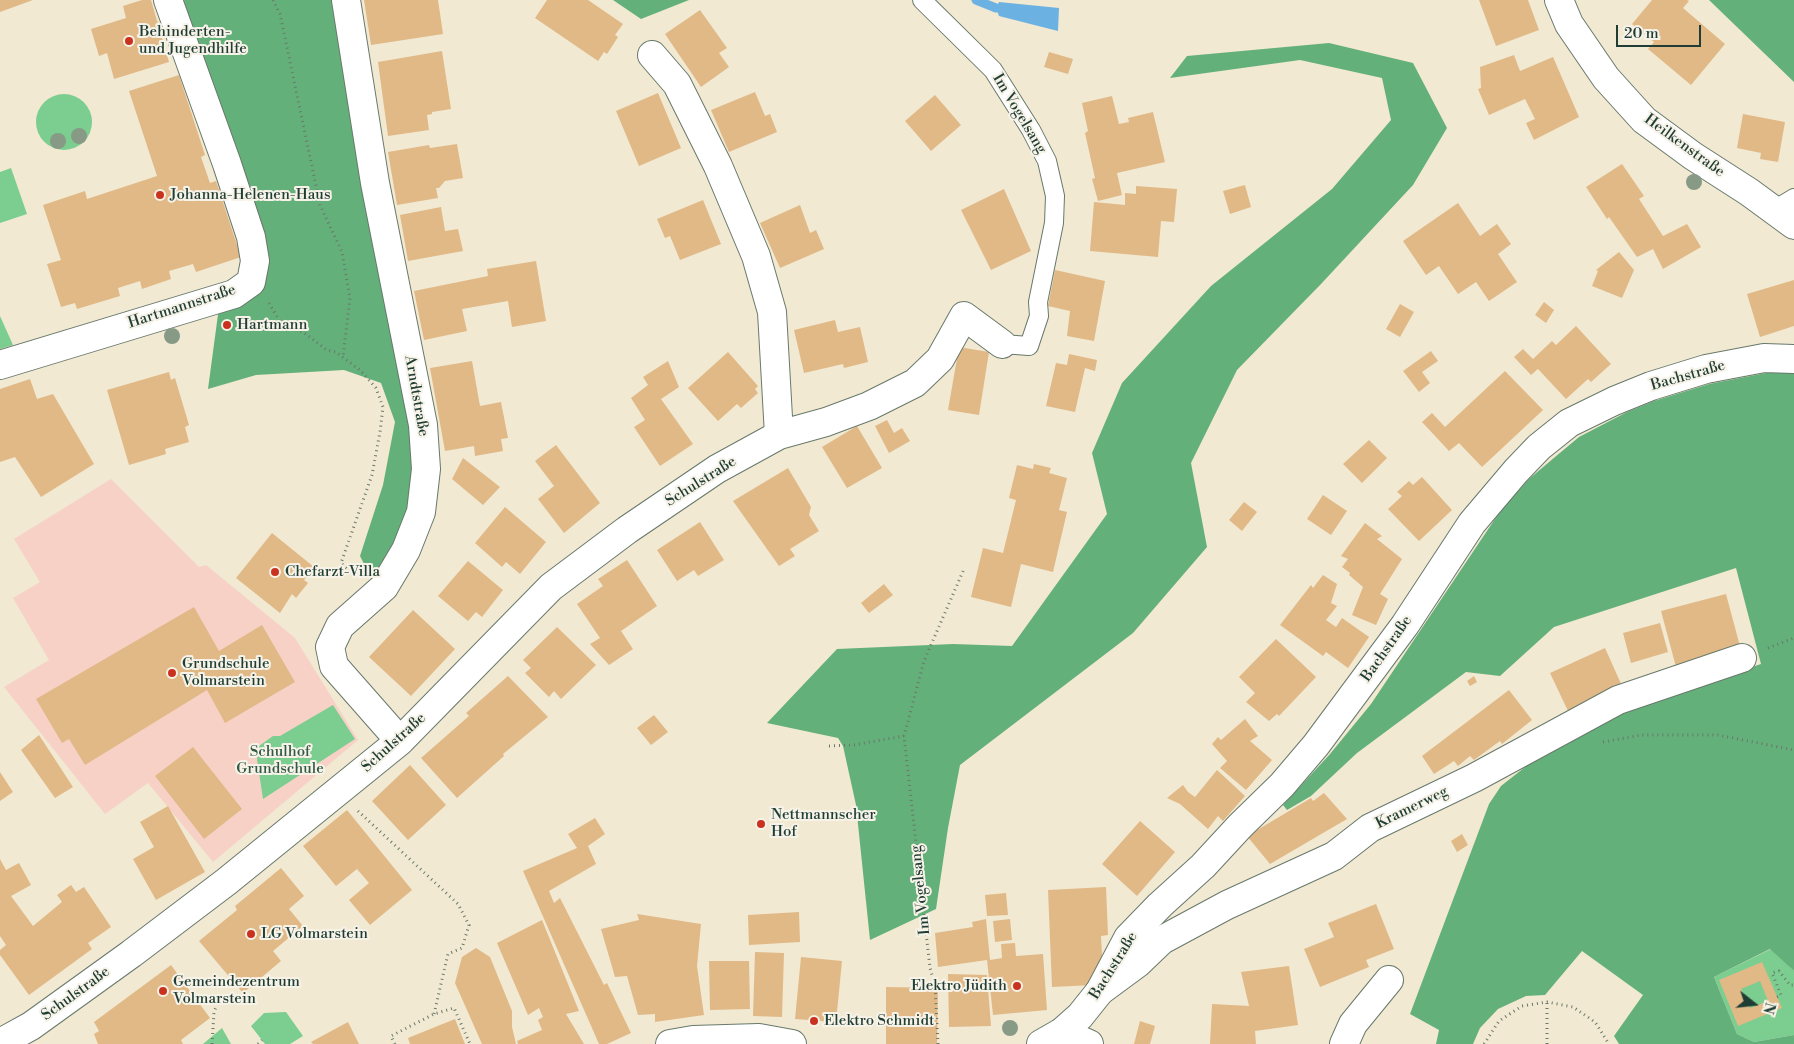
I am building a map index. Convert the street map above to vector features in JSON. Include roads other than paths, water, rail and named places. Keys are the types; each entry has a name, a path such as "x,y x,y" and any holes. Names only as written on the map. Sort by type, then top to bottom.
{"street":[{"name":"Hartmannstraße","path":"0,365 234,294 251,282 255,261 251,237 168,0"},
{"name":"Arndtstraße","path":"346,0 375,184 423,425 426,469 421,512 406,550 384,587 340,626 330,647 334,666 400,741"},
{"name":"Heilkenstraße","path":"1558,0 1569,24 1606,78 1644,120 1693,156 1749,192 1787,211"},
{"path":"652,55 677,84 718,166 756,256 772,312 780,435"},
{"name":"Schulstraße","path":"0,1043 32,1026 131,954 226,882 400,741 551,587 627,530 717,469 780,435 826,422 869,406 915,382 940,359 964,316 1002,344"},
{"name":"Bachstraße","path":"1052,1038 1080,1016 1100,992 1128,938 1160,905 1203,866 1282,785 1316,745 1405,624 1472,522 1539,447 1569,423 1614,401 1651,386 1706,369 1764,358 1794,358"},
{"name":"Kramerweg","path":"1100,992 1138,963 1162,940 1227,905 1334,856 1370,828 1474,778 1618,700 1742,658"},
{"path":"1344,1044 1354,1024 1389,980"},
{"path":"670,1044 692,1040 759,1038 792,1044"},
{"path":"1052,1038 1089,1044"}],"lane":[{"name":"Im Vogelsang","path":"922,0 993,70 1031,130 1047,161 1055,196 1054,223 1038,302 1039,316 1029,346 1002,344"}],"water":[{"path":"999,2 1059,8 1058,31 999,16 996,8"}],"waterway":[{"path":"976,0 996,8"}],"place":[{"name":"Behinderten- und Jugendhilfe","path":"129,41"},
{"name":"Johanna-Helenen-Haus","path":"160,195"},
{"name":"Hartmann","path":"227,325"},
{"name":"Chefarzt-Villa","path":"275,572"},
{"name":"Grundschule Volmarstein","path":"172,673"},
{"name":"Nettmannscher Hof","path":"761,824"},
{"name":"LG Volmarstein","path":"251,934"},
{"name":"Elektro Jüdith","path":"1017,986"},
{"name":"Gemeindezentrum Volmarstein","path":"163,991"},
{"name":"Elektro Schmidt","path":"814,1021"}],"park label":[{"name":"Schulhof Grundschule","path":"280,760"}]}
